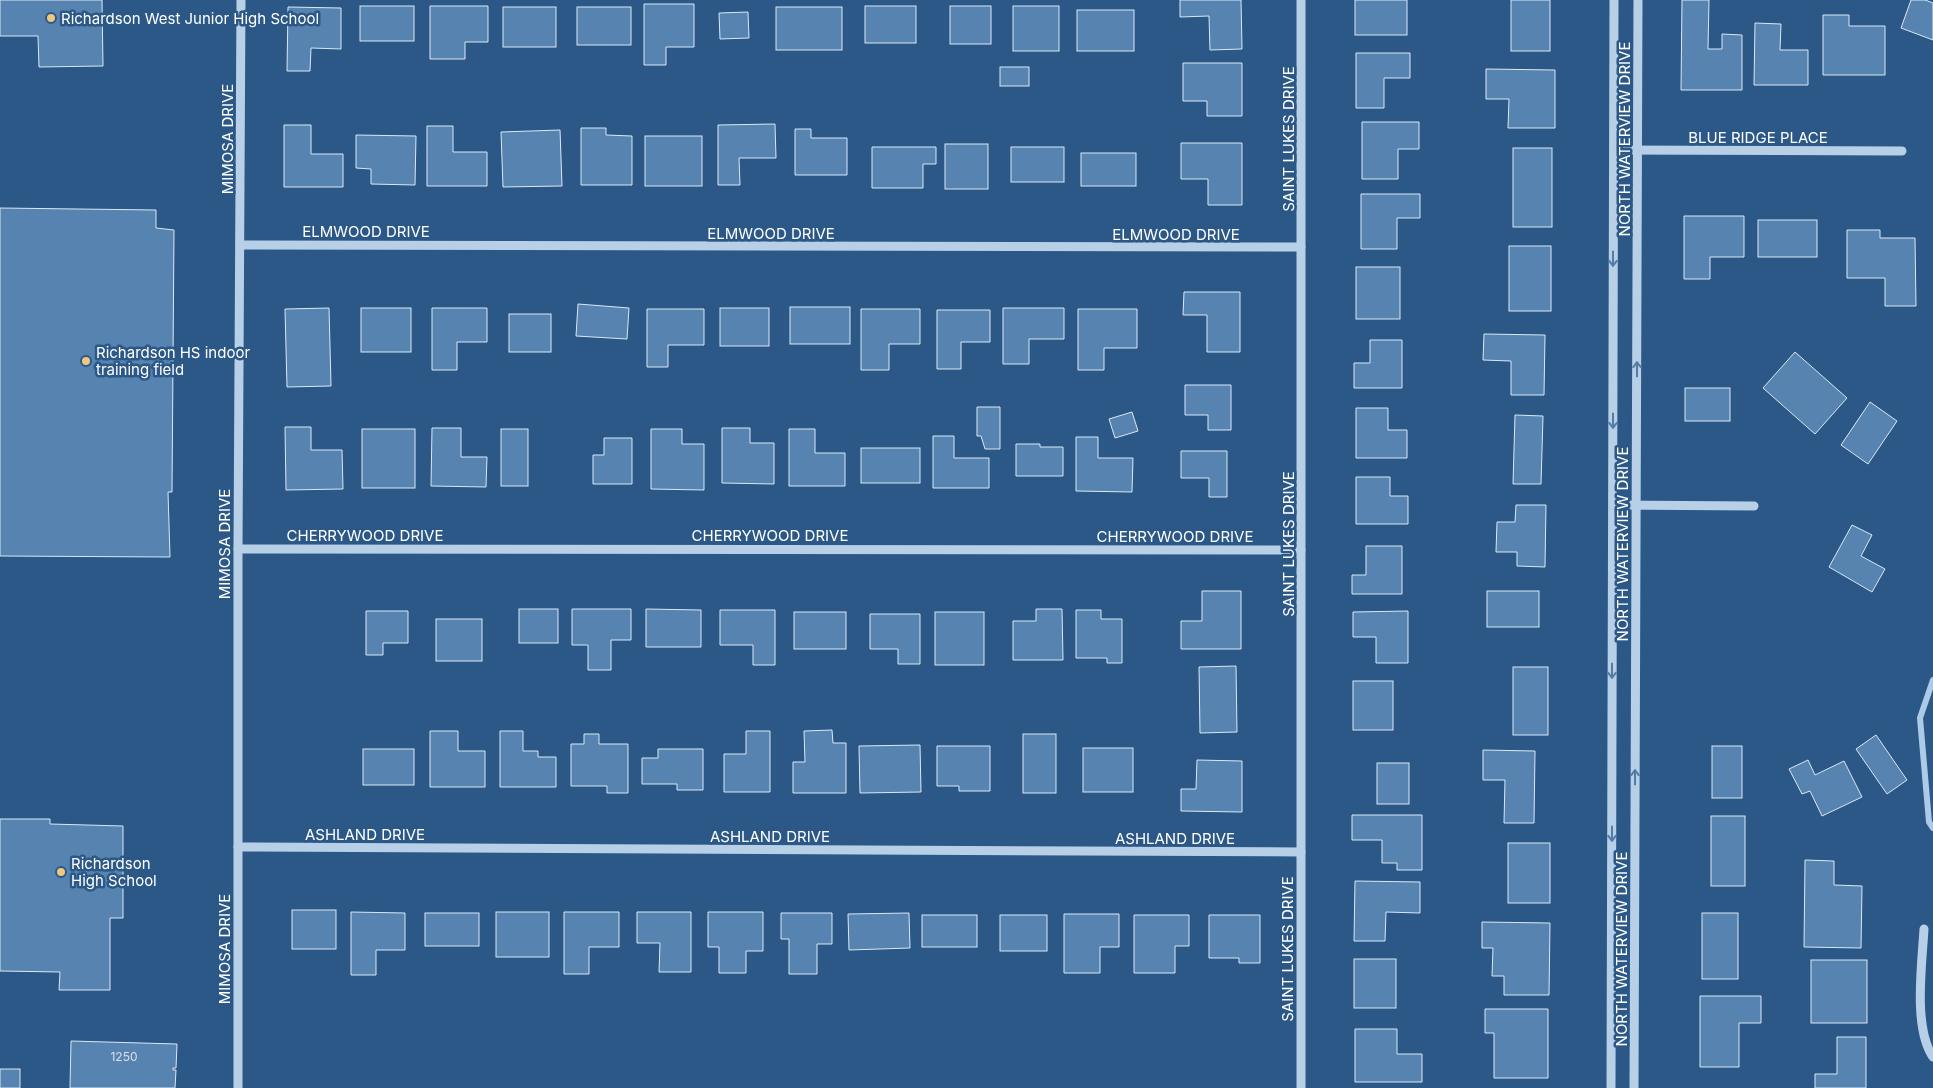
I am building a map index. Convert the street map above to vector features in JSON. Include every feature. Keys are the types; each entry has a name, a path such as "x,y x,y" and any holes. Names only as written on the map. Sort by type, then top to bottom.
{"street":[{"name":"MIMOSA DRIVE","path":"238,1088 241,0"},
{"name":"SAINT LUKES DRIVE","path":"1301,0 1301,1088"},
{"name":"NORTH WATERVIEW DRIVE","path":"1611,1088 1614,0"},
{"name":"NORTH WATERVIEW DRIVE","path":"1634,1088 1638,0"},
{"name":"BLUE RIDGE PLACE","path":"1614,150 1902,151"},
{"name":"ELMWOOD DRIVE","path":"240,245 1301,248"},
{"path":"1613,505 1754,506"},
{"name":"CHERRYWOOD DRIVE","path":"238,548 1302,550"},
{"name":"ASHLAND DRIVE","path":"238,847 1301,852"},
{"path":"1924,929 1921,988 1922,1029 1933,1057"}],"building":[{"name":"Richardson West Junior High School","path":"0,0 102,0 103,66 39,67 38,36 0,36"},
{"path":"1180,0 1241,0 1242,49 1210,50 1209,16 1180,17"},
{"path":"1355,0 1407,0 1407,35 1355,35"},
{"path":"1511,0 1550,0 1550,51 1511,51"},
{"path":"1682,0 1709,0 1708,49 1722,49 1722,34 1742,35 1742,90 1681,90"},
{"path":"1911,0 1925,0 1933,3 1933,40 1901,28"},
{"path":"644,4 694,4 694,47 666,47 666,65 644,65"},
{"path":"360,6 414,6 414,41 360,41"},
{"path":"430,6 488,6 488,42 465,42 465,59 430,59"},
{"path":"865,6 916,6 916,43 865,43"},
{"path":"950,6 991,6 991,44 950,44"},
{"path":"1013,6 1059,6 1059,51 1013,51"},
{"path":"288,7 341,8 341,49 311,48 310,71 287,71"},
{"path":"503,7 556,7 556,47 503,47"},
{"path":"577,7 631,7 631,45 577,45"},
{"path":"776,7 842,7 842,50 776,50"},
{"path":"1077,10 1134,10 1134,51 1077,51"},
{"path":"748,12 749,38 720,39 719,13"},
{"path":"1823,15 1849,15 1849,26 1885,26 1885,75 1823,75"},
{"path":"1755,23 1781,24 1780,50 1808,50 1808,85 1754,85"},
{"path":"1356,53 1410,53 1410,78 1384,78 1384,108 1356,108"},
{"path":"1183,63 1242,63 1242,116 1207,116 1207,101 1183,101"},
{"path":"1000,67 1029,67 1029,86 1000,86"},
{"path":"1486,69 1555,70 1555,128 1508,128 1509,99 1486,99"},
{"path":"1362,122 1419,122 1419,149 1398,149 1398,179 1362,179"},
{"path":"775,124 776,158 739,158 740,185 718,185 718,125"},
{"path":"284,125 311,125 311,154 343,154 343,187 284,187"},
{"path":"427,126 453,126 453,152 487,152 487,186 427,186"},
{"path":"581,128 606,128 606,135 632,136 632,185 581,185"},
{"path":"795,129 811,129 811,138 847,138 847,175 795,175"},
{"path":"560,130 562,186 503,187 501,132"},
{"path":"356,135 416,136 415,185 371,184 371,169 356,168"},
{"path":"645,136 702,136 702,186 645,186"},
{"path":"1181,143 1242,143 1242,205 1208,205 1208,179 1181,179"},
{"path":"945,144 988,144 988,189 945,189"},
{"path":"872,147 936,147 936,164 923,164 923,188 872,188"},
{"path":"1011,147 1064,147 1064,182 1011,182"},
{"path":"1513,148 1552,148 1552,227 1513,227"},
{"path":"1081,153 1136,153 1136,186 1081,186"},
{"path":"1361,194 1420,194 1420,218 1397,218 1397,249 1361,249"},
{"name":"Richardson HS indoor training field","path":"0,208 156,210 156,228 174,230 172,492 168,492 170,557 0,556"},
{"path":"1684,216 1744,216 1744,257 1710,257 1710,279 1684,279"},
{"path":"1758,220 1817,220 1817,257 1758,257"},
{"path":"1847,230 1880,230 1880,238 1915,238 1916,306 1885,306 1885,278 1847,278"},
{"path":"1509,246 1551,246 1551,311 1509,311"},
{"path":"1356,267 1400,267 1400,319 1356,319"},
{"path":"1184,292 1240,292 1240,352 1207,352 1207,315 1183,315"},
{"path":"578,304 629,308 627,339 576,336"},
{"path":"790,307 850,307 850,344 790,344"},
{"path":"329,308 331,386 287,387 285,309"},
{"path":"361,308 411,308 411,352 361,352"},
{"path":"432,308 487,308 487,342 457,342 457,370 432,370"},
{"path":"720,308 769,308 769,346 720,346"},
{"path":"1003,308 1064,308 1064,339 1029,339 1029,364 1003,364"},
{"path":"647,309 704,309 704,345 668,345 668,367 647,367"},
{"path":"861,309 920,309 920,344 889,344 889,370 861,370"},
{"path":"1078,309 1137,309 1137,348 1104,348 1104,370 1078,370"},
{"path":"937,310 990,310 990,342 961,342 961,369 937,369"},
{"path":"509,314 551,314 551,352 509,352"},
{"path":"1484,334 1545,335 1544,395 1511,395 1511,361 1483,360"},
{"path":"1370,340 1402,340 1402,388 1354,388 1354,363 1370,363"},
{"path":"1795,352 1847,398 1815,434 1763,388"},
{"path":"1185,385 1231,385 1231,430 1208,430 1208,415 1185,415"},
{"path":"1685,388 1730,388 1730,421 1685,421"},
{"path":"1870,402 1897,421 1868,464 1841,445"},
{"path":"977,407 1000,407 1000,449 985,449 981,436 977,436"},
{"path":"1356,408 1388,408 1388,430 1407,430 1407,458 1356,458"},
{"path":"1132,412 1138,431 1115,438 1109,419"},
{"path":"1515,415 1543,416 1541,484 1513,484"},
{"path":"285,427 311,427 311,450 342,450 343,489 286,490"},
{"path":"432,428 461,428 461,457 487,457 486,487 431,486"},
{"path":"722,428 750,428 750,443 774,443 774,484 722,483"},
{"path":"362,429 415,429 415,488 362,488"},
{"path":"501,429 528,429 528,486 501,486"},
{"path":"651,429 682,429 682,444 704,444 704,490 651,489"},
{"path":"789,429 815,429 815,453 845,453 845,486 789,486"},
{"path":"933,436 954,436 954,458 989,458 989,488 933,488"},
{"path":"1076,437 1098,437 1098,458 1133,458 1132,492 1076,491"},
{"path":"604,438 632,438 632,484 593,484 593,455 604,455"},
{"path":"1016,444 1040,444 1040,447 1063,447 1063,476 1016,476"},
{"path":"861,448 920,448 920,483 861,483"},
{"path":"1181,451 1227,451 1227,497 1209,497 1209,478 1181,478"},
{"path":"1356,477 1390,477 1390,496 1408,496 1408,524 1356,524"},
{"path":"1516,505 1546,505 1545,567 1517,566 1517,552 1496,552 1497,522 1515,522"},
{"path":"1852,525 1872,535 1861,556 1885,569 1872,592 1829,567"},
{"path":"1366,546 1402,546 1402,594 1352,594 1352,575 1366,575"},
{"path":"1202,591 1241,591 1241,649 1181,649 1181,621 1202,621"},
{"path":"1487,591 1539,591 1539,627 1487,627"},
{"path":"519,609 558,609 558,643 519,643"},
{"path":"572,609 631,609 631,640 611,640 611,670 588,670 588,645 572,645"},
{"path":"646,609 701,610 701,647 646,647"},
{"path":"1036,609 1062,609 1063,660 1013,660 1013,621 1036,621"},
{"path":"720,610 775,610 775,665 753,665 753,645 720,645"},
{"path":"1076,610 1101,610 1101,619 1122,619 1122,663 1107,663 1107,658 1076,658"},
{"path":"366,611 408,611 408,643 383,643 383,655 366,655"},
{"path":"1408,611 1408,663 1376,663 1376,637 1353,637 1353,612"},
{"path":"794,612 846,612 846,649 794,649"},
{"path":"935,612 984,612 984,665 935,665"},
{"path":"870,614 920,614 920,664 898,664 898,649 870,649"},
{"path":"436,619 482,619 482,661 436,661"},
{"path":"1236,666 1237,732 1200,733 1199,667"},
{"path":"1513,667 1548,667 1548,735 1513,735"},
{"path":"1353,681 1393,681 1393,730 1353,730"},
{"path":"832,730 833,743 846,743 846,793 793,793 793,762 805,762 804,731"},
{"path":"430,731 458,731 458,751 485,751 485,787 430,787"},
{"path":"500,731 523,731 523,751 538,751 538,757 556,757 556,787 500,787"},
{"path":"746,731 770,731 770,792 724,792 724,754 746,754"},
{"path":"584,734 599,734 599,744 628,744 628,793 607,793 607,786 571,786 571,744 584,744"},
{"path":"1023,734 1056,734 1056,793 1023,793"},
{"path":"1876,735 1907,780 1887,794 1856,749"},
{"path":"920,745 921,792 860,793 859,746"},
{"path":"937,746 990,746 990,791 959,791 959,786 937,786"},
{"path":"1712,746 1742,746 1742,798 1712,798"},
{"path":"1083,748 1133,748 1133,792 1083,792"},
{"path":"363,749 414,749 414,785 363,785"},
{"path":"658,749 703,749 703,790 677,790 677,784 642,784 642,758 658,758"},
{"path":"1483,750 1535,751 1534,823 1504,823 1505,780 1483,780"},
{"path":"1197,760 1242,761 1242,812 1181,811 1181,789 1196,789"},
{"path":"1808,760 1815,775 1844,761 1862,797 1822,816 1810,791 1802,794 1789,769"},
{"path":"1377,763 1409,763 1409,804 1377,804"},
{"path":"1352,815 1422,815 1422,870 1397,870 1397,863 1382,863 1382,840 1352,840"},
{"path":"1711,816 1745,816 1745,886 1711,886"},
{"name":"Richardson High School","path":"0,819 50,819 50,824 123,826 123,918 110,918 110,990 59,990 60,972 0,971"},
{"path":"1508,843 1550,843 1550,903 1508,903"},
{"path":"1805,860 1834,861 1834,885 1862,886 1861,948 1804,947"},
{"path":"1355,881 1420,882 1420,913 1386,912 1385,941 1354,941"},
{"path":"292,910 336,910 336,949 292,949"},
{"path":"351,912 405,913 405,950 376,950 376,975 351,975"},
{"path":"496,912 549,912 549,957 496,957"},
{"path":"564,912 619,912 619,947 589,947 589,974 564,974"},
{"path":"637,912 691,912 691,972 659,972 660,943 637,943"},
{"path":"708,912 763,912 763,951 746,951 746,973 719,973 719,947 708,947"},
{"path":"425,913 479,913 479,946 425,946"},
{"path":"781,913 832,913 832,944 817,944 817,974 789,974 789,939 781,939"},
{"path":"909,913 910,948 849,950 848,914"},
{"path":"1702,913 1738,913 1738,979 1702,979"},
{"path":"1064,914 1119,914 1119,947 1100,947 1100,973 1064,973"},
{"path":"922,915 977,915 977,947 922,947"},
{"path":"1000,915 1047,915 1047,951 1000,951"},
{"path":"1134,915 1189,915 1189,946 1175,946 1175,973 1134,973"},
{"path":"1209,915 1260,915 1260,963 1239,963 1239,958 1209,958"},
{"path":"1482,922 1550,923 1549,995 1504,995 1504,976 1492,976 1493,948 1482,948"},
{"path":"1354,959 1396,959 1396,1008 1354,1008"},
{"path":"1811,960 1867,960 1867,1023 1811,1023"},
{"path":"1700,996 1761,996 1761,1023 1739,1023 1739,1067 1700,1067"},
{"path":"1485,1009 1548,1009 1548,1078 1494,1078 1494,1033 1485,1033"},
{"path":"1355,1029 1397,1029 1397,1054 1422,1054 1422,1082 1355,1082"},
{"path":"1837,1037 1866,1037 1866,1088 1815,1088 1815,1074 1837,1074"},
{"path":"71,1041 177,1044 176,1068 173,1068 173,1070 176,1070 175,1088 70,1088"},
{"path":"0,1069 20,1069 20,1088 0,1088"}],"waterway":[{"path":"1933,680 1920,718 1929,822 1933,828"}],"place":[{"name":"Richardson West Junior High School","path":"51,18"},
{"name":"Richardson HS indoor training field","path":"86,361"},
{"name":"Richardson High School","path":"61,872"}]}
